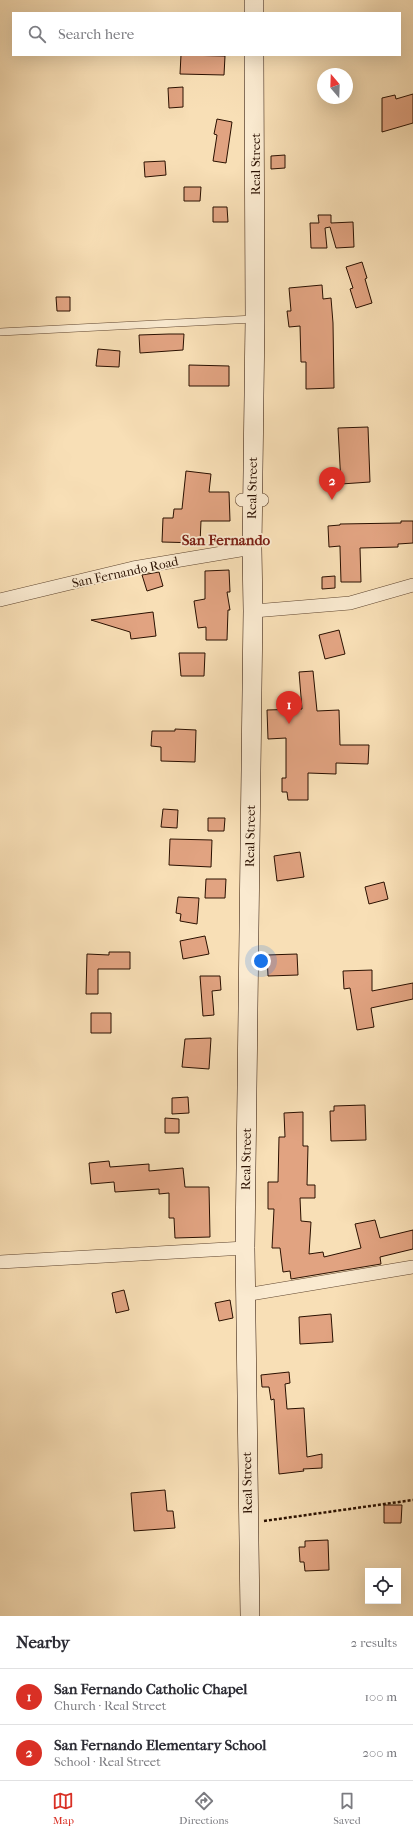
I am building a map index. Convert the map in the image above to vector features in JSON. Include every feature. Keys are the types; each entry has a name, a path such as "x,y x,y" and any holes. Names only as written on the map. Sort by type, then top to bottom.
{"main road":[{"path":"254,0 254,12"},
{"name":"Real Street","path":"250,1616 245,1248 253,611 252,500 255,319 254,56"}],"street":[{"name":"San Fernando Road","path":"0,600 133,568 252,548"},
{"path":"253,611 350,603 413,585"},
{"path":"0,1262 245,1248"},
{"path":"245,1295 413,1267"}],"lane":[{"path":"0,332 255,319"}],"path":[{"path":"248,1524 413,1500"}],"building":[{"path":"181,56 225,56 224,75 180,74"},
{"path":"183,87 183,107 169,108 168,88"},
{"path":"413,94 413,123 382,132 382,98 395,95 396,99"},
{"path":"217,119 232,122 226,163 213,161 217,135 214,134"},
{"path":"285,155 285,168 271,169 271,156"},
{"path":"165,161 166,175 145,177 144,162"},
{"path":"184,187 201,187 200,201 184,201"},
{"path":"213,207 227,207 228,222 213,222"},
{"path":"318,215 331,215 331,223 353,222 354,247 336,248 330,227 325,228 327,248 311,248 310,223 319,223"},
{"path":"362,262 372,303 356,308 350,289 353,288 346,267"},
{"path":"322,285 323,299 331,298 334,388 306,389 306,362 301,362 300,326 289,327 287,311 291,311 289,288"},
{"path":"56,297 70,297 70,311 57,311"},
{"path":"184,334 183,350 140,353 139,335"},
{"path":"98,349 120,351 119,367 96,366"},
{"path":"189,365 229,366 229,386 189,386"},
{"path":"368,427 370,482 341,484 338,428"},
{"path":"186,471 211,474 209,492 229,492 230,521 201,521 200,543 162,542 163,518 173,518 174,509 182,509"},
{"path":"401,521 413,521 413,543 398,544 398,547 360,548 361,582 341,582 340,546 329,547 328,526 340,524 401,523"},
{"path":"229,570 230,592 227,592 230,610 228,610 227,640 206,640 206,627 198,628 194,601 205,599 205,571"},
{"path":"159,572 163,586 147,591 142,575"},
{"path":"335,576 335,588 322,589 322,577"},
{"path":"153,612 156,636 131,639 130,632 91,620"},
{"path":"339,630 345,654 325,659 319,635"},
{"path":"179,653 205,653 204,676 181,676"},
{"path":"313,671 317,711 339,710 340,745 369,745 368,764 336,763 336,774 308,773 308,800 288,800 287,792 282,792 282,778 286,778 286,738 268,739 267,710 302,709 299,672"},
{"path":"175,729 196,730 195,762 161,761 161,747 151,746 152,731 175,731"},
{"path":"163,809 178,810 177,828 161,827"},
{"path":"208,818 225,818 224,831 208,831"},
{"path":"170,839 212,840 211,867 169,865"},
{"path":"300,852 304,877 277,881 274,856"},
{"path":"206,879 226,879 225,898 205,898"},
{"path":"384,882 388,899 369,904 365,887"},
{"path":"178,897 199,898 197,924 180,921 181,914 176,913"},
{"path":"205,936 209,954 183,959 180,941"},
{"path":"109,952 130,952 130,969 98,969 98,994 86,994 87,954 109,955"},
{"path":"297,954 298,975 268,976 267,955"},
{"path":"372,970 372,991 413,983 413,999 371,1008 374,1027 357,1030 350,988 344,989 343,971"},
{"path":"200,976 220,976 221,990 212,991 214,1015 203,1016"},
{"path":"91,1013 111,1013 111,1033 91,1033"},
{"path":"211,1038 209,1069 182,1067 185,1039"},
{"path":"188,1097 189,1113 172,1114 172,1098"},
{"path":"365,1105 366,1140 331,1141 330,1111 334,1111 334,1106"},
{"path":"303,1112 303,1146 308,1146 307,1185 315,1185 315,1198 300,1198 301,1221 311,1222 309,1254 323,1252 324,1257 361,1248 355,1224 375,1220 380,1238 413,1230 413,1249 380,1257 381,1264 291,1279 290,1271 283,1272 280,1248 272,1248 274,1209 268,1209 268,1182 278,1182 279,1137 285,1137 284,1113"},
{"path":"165,1118 179,1119 179,1133 165,1133"},
{"path":"109,1161 110,1167 149,1164 149,1171 183,1168 185,1187 209,1187 210,1237 175,1238 174,1218 169,1218 169,1193 159,1194 159,1189 115,1192 114,1182 91,1184 89,1163"},
{"path":"124,1290 129,1310 116,1313 112,1293"},
{"path":"230,1300 233,1318 219,1321 215,1303"},
{"path":"331,1314 333,1342 300,1344 299,1317"},
{"path":"289,1372 290,1383 285,1384 287,1409 304,1408 307,1457 322,1454 322,1468 303,1469 304,1471 279,1474 274,1399 271,1400 269,1387 262,1387 261,1375"},
{"path":"165,1490 167,1511 173,1511 175,1528 134,1531 131,1493"},
{"path":"384,1505 402,1505 401,1523 384,1523"},
{"path":"328,1540 329,1570 305,1571 304,1562 300,1562 299,1547 305,1547 305,1541"}],"place":[{"name":"San Fernando Elementary School","path":"332,500"},
{"name":"San Fernando Catholic Chapel","path":"289,724"}],"district":[{"name":"San Fernando","path":"226,540"}]}
